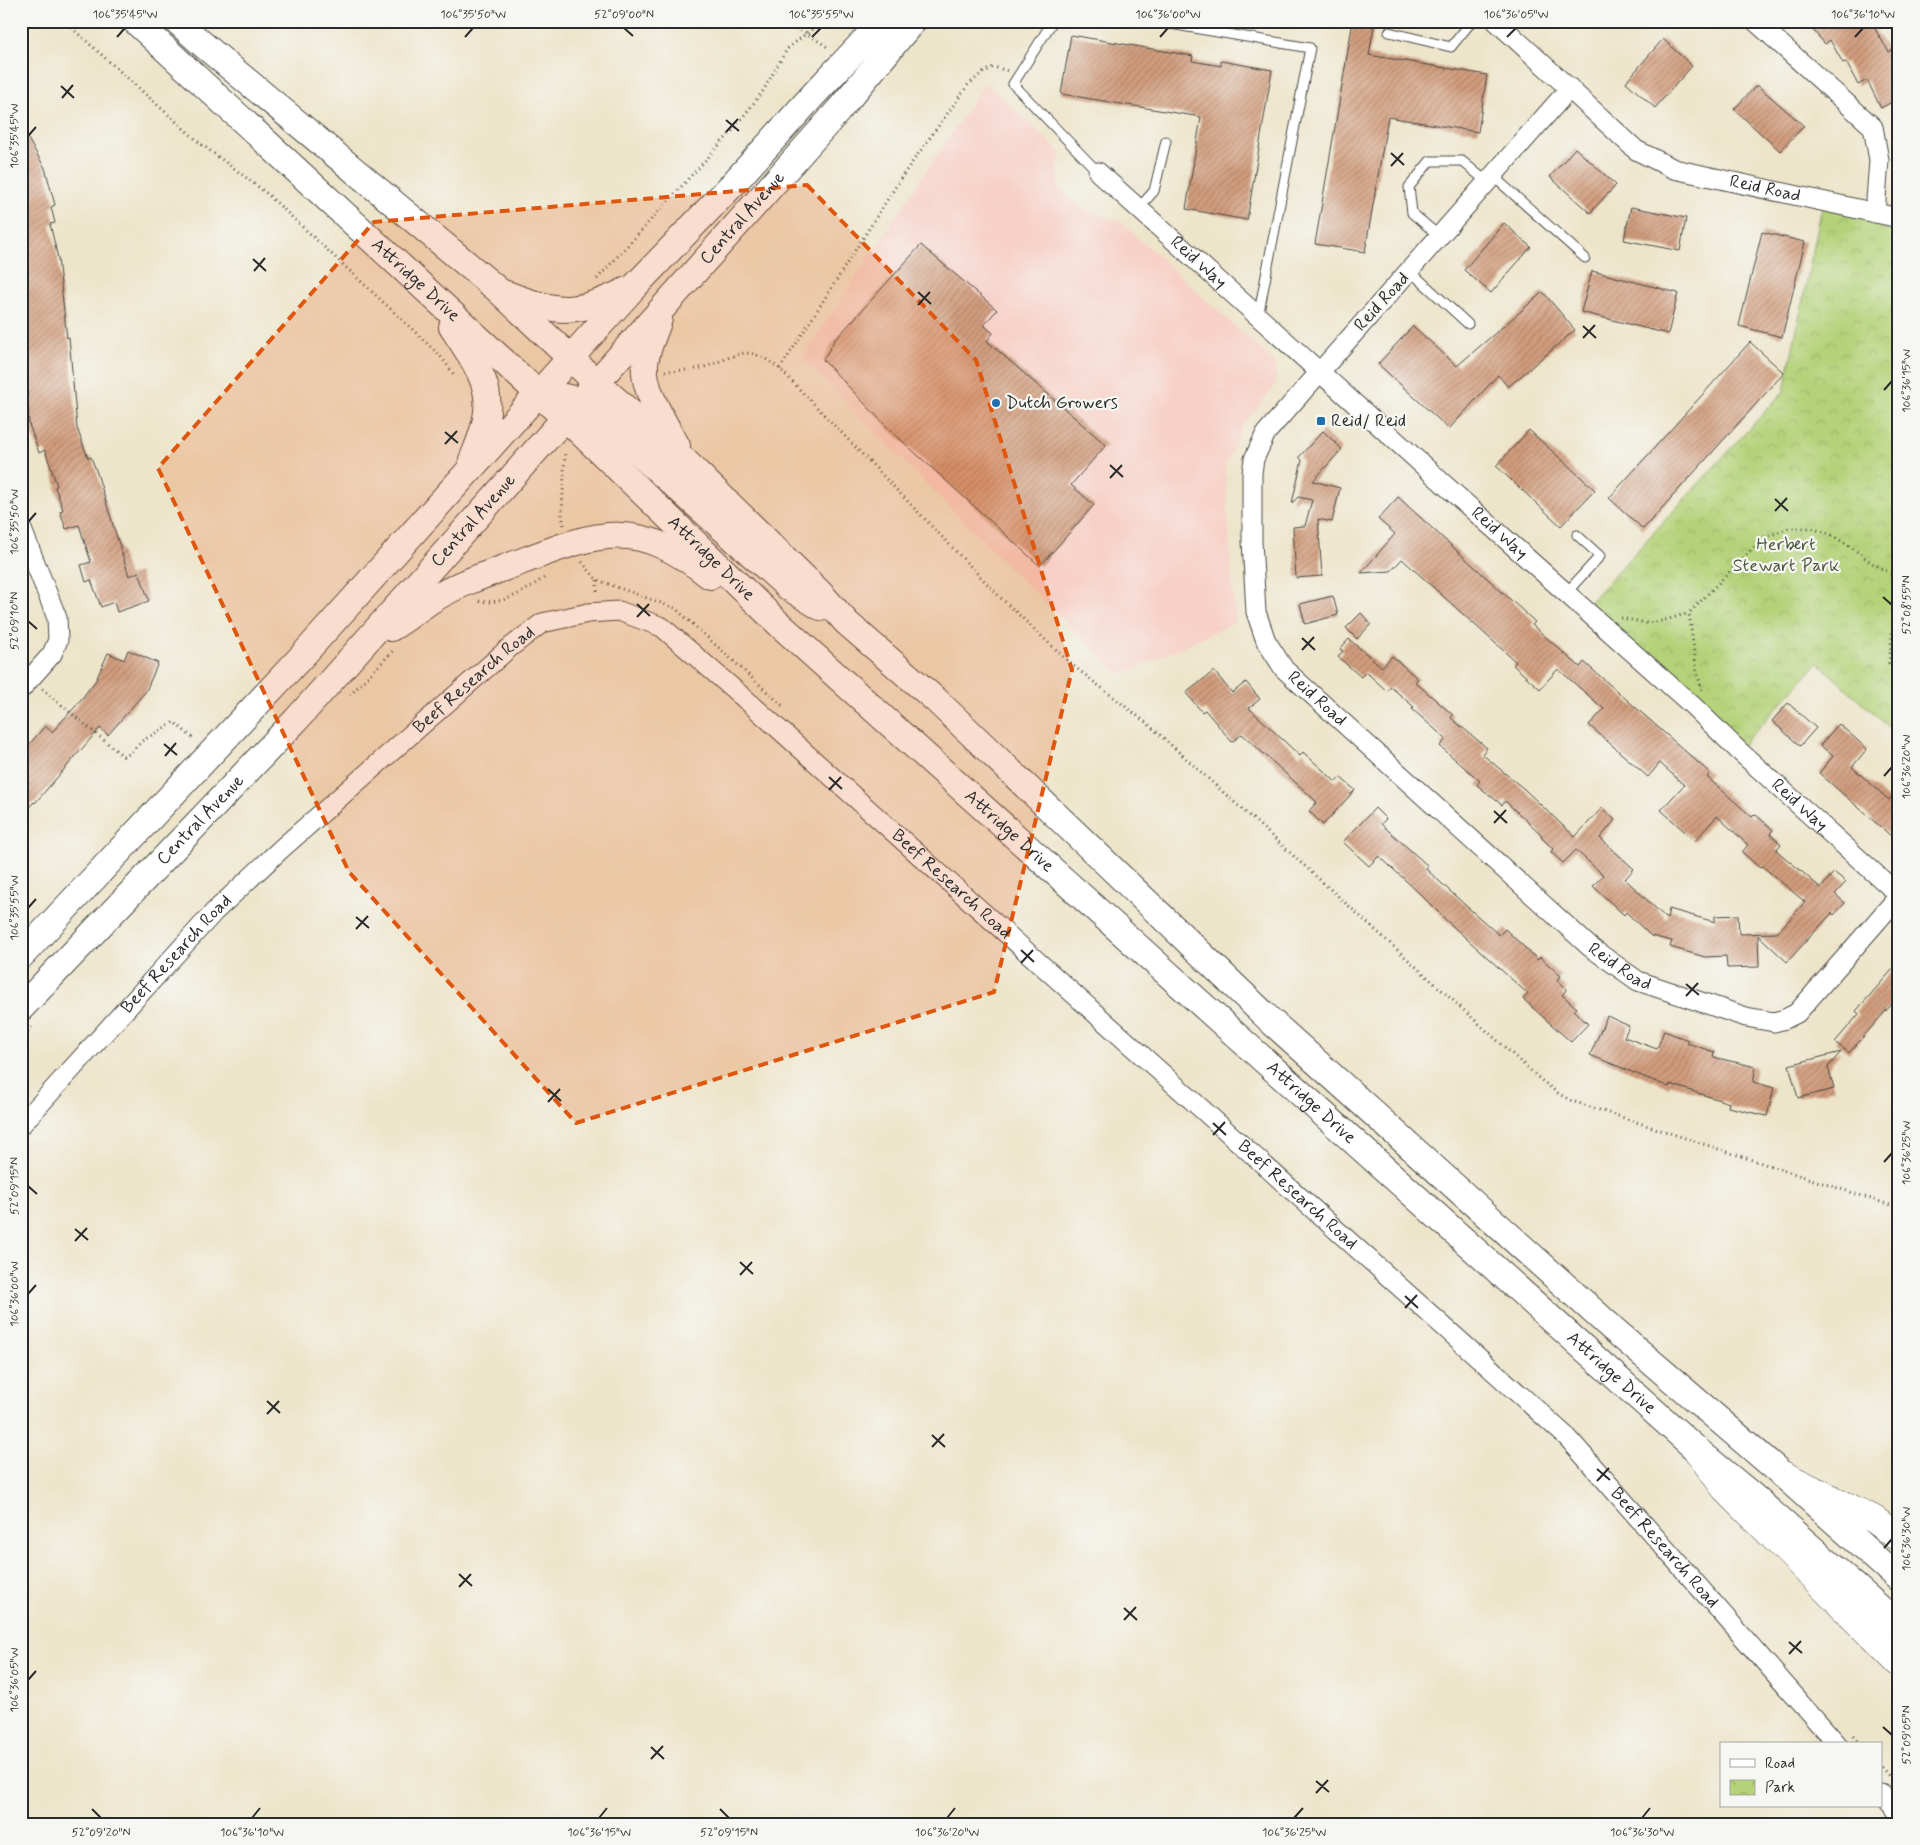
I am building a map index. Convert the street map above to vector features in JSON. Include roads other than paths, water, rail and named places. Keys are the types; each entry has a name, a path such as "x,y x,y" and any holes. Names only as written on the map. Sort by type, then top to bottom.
{"highway":[{"path":"1697,1450 1725,1488 1899,1663"},
{"path":"1783,1475 1873,1519 1899,1538"}],"main road":[{"name":"Attridge Drive","path":"135,21 538,395 581,401 686,462 819,592 847,624 938,701 1279,1028 1613,1329 1783,1475 1899,1579"},
{"name":"Attridge Drive","path":"177,21 498,290 571,359 581,401 778,624 1697,1450 1755,1498 1899,1625"},
{"name":"Central Avenue","path":"21,956 298,662 636,285 731,186 883,21"},
{"name":"Central Avenue","path":"27,1017 368,640 663,309 838,111 914,21"},
{"path":"498,290 540,306 570,310 592,306 636,285"},
{"path":"432,296 479,368 486,386 488,405 486,422 465,477"},
{"path":"663,309 645,362 645,372 658,410 686,462"},
{"path":"581,401 788,588 847,624"},
{"path":"368,640 401,623 435,598 456,587 571,543 612,535 631,536 657,542 688,558 733,594 778,624"}],"street":[{"name":"Reid Road","path":"1496,21 1636,150 1674,169 1899,218"},
{"path":"1755,21 1873,127 1879,160 1875,213"},
{"name":"Reid Road","path":"1570,88 1266,433 1254,459 1252,473 1256,612 1266,641 1284,669 1590,947 1638,981 1746,1017 1774,1022 1785,1019 1797,1013 1899,896"},
{"name":"Reid Way","path":"1098,172 1441,482 1693,706 1738,750 1899,896"},
{"path":"21,527 56,618 58,640 52,654 21,689"},
{"name":"Beef Research Road","path":"21,1125 214,912 281,849 508,649 542,623 588,613 619,611 662,627 752,705 1568,1438 1835,1742"},
{"path":"1882,1795 1899,1814"}],"lane":[{"path":"1053,21 1013,84 1098,172"},
{"path":"1153,21 1310,48 1258,317"},
{"path":"1389,32 1451,47 1472,21"},
{"path":"1138,209 1154,191 1166,141"},
{"path":"1439,236 1412,212 1409,186 1430,161 1462,161 1490,179 1585,258"},
{"path":"1410,271 1468,324"},
{"path":"1566,592 1600,556 1577,535"}],"place":[{"name":"Dutch Growers","path":"996,403"},
{"name":"Reid/ Reid","path":"1321,421"}],"park label":[{"name":"Herbert Stewart Park","path":"1786,555"}]}
